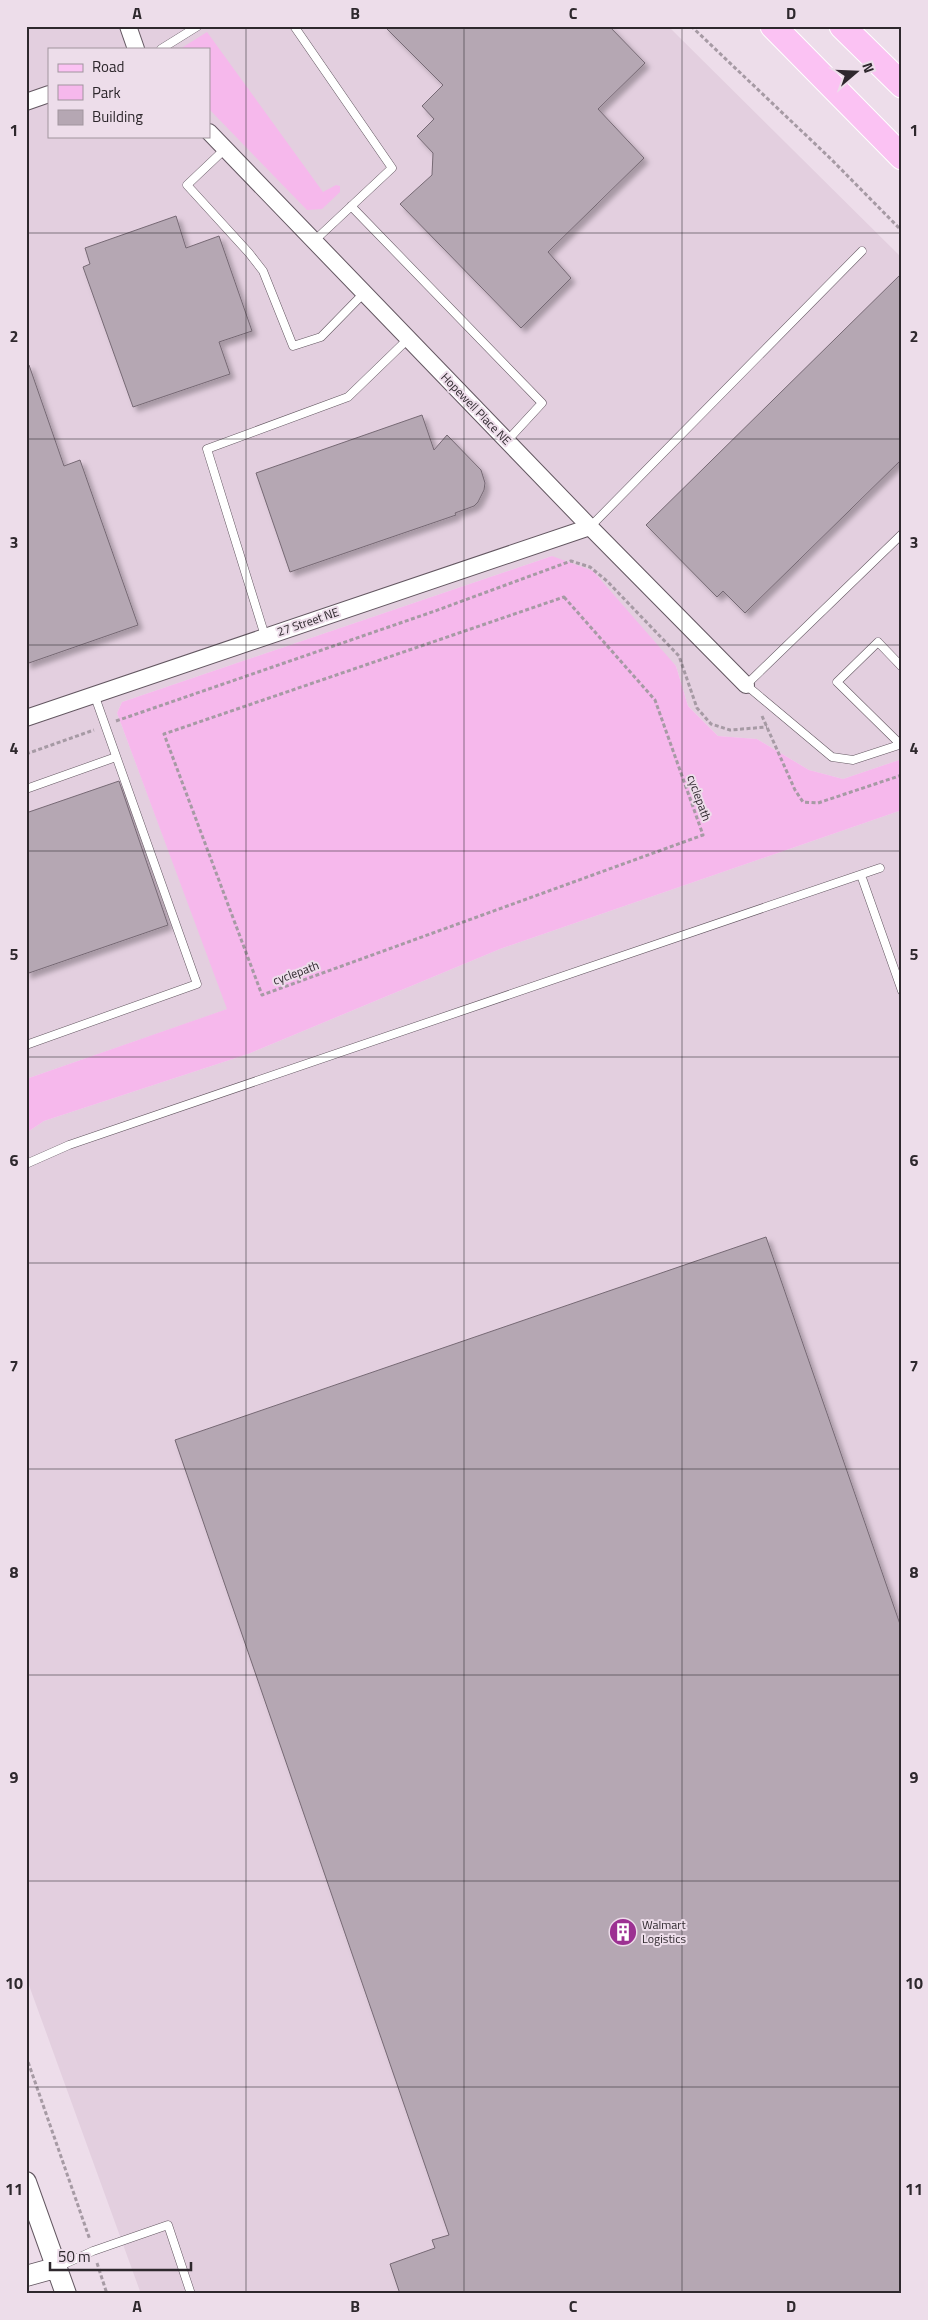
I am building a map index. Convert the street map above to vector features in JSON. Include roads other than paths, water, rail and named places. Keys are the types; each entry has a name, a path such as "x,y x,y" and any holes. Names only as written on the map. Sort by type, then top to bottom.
{"main road":[{"path":"774,26 902,157"},
{"path":"842,26 902,85"}],"street":[{"path":"128,26 136,48"},
{"path":"26,102 48,94"},
{"name":"Hopewell Place NE","path":"210,133 590,527 746,684"},
{"name":"27 Street NE","path":"26,718 590,527"},
{"path":"26,2182 66,2294"},
{"path":"26,2276 56,2268"}],"lane":[{"path":"163,48 198,26"},
{"path":"294,26 392,168 314,241"},
{"path":"225,149 187,185 249,253 263,272 275,296 294,346 321,337 364,293"},
{"path":"351,206 542,403 507,441"},
{"path":"590,527 862,251"},
{"path":"265,636 207,449 348,398 408,339"},
{"path":"902,534 746,684 832,757 853,760 901,744 837,682 878,642 902,667"},
{"path":"26,1045 198,984 94,694"},
{"path":"26,789 116,757"},
{"path":"26,1164 69,1145 880,868"},
{"path":"861,875 902,991"},
{"path":"56,2268 93,2251 168,2225 191,2294"}],"place":[{"name":"Walmart Logistics","path":"623,1932"}]}
